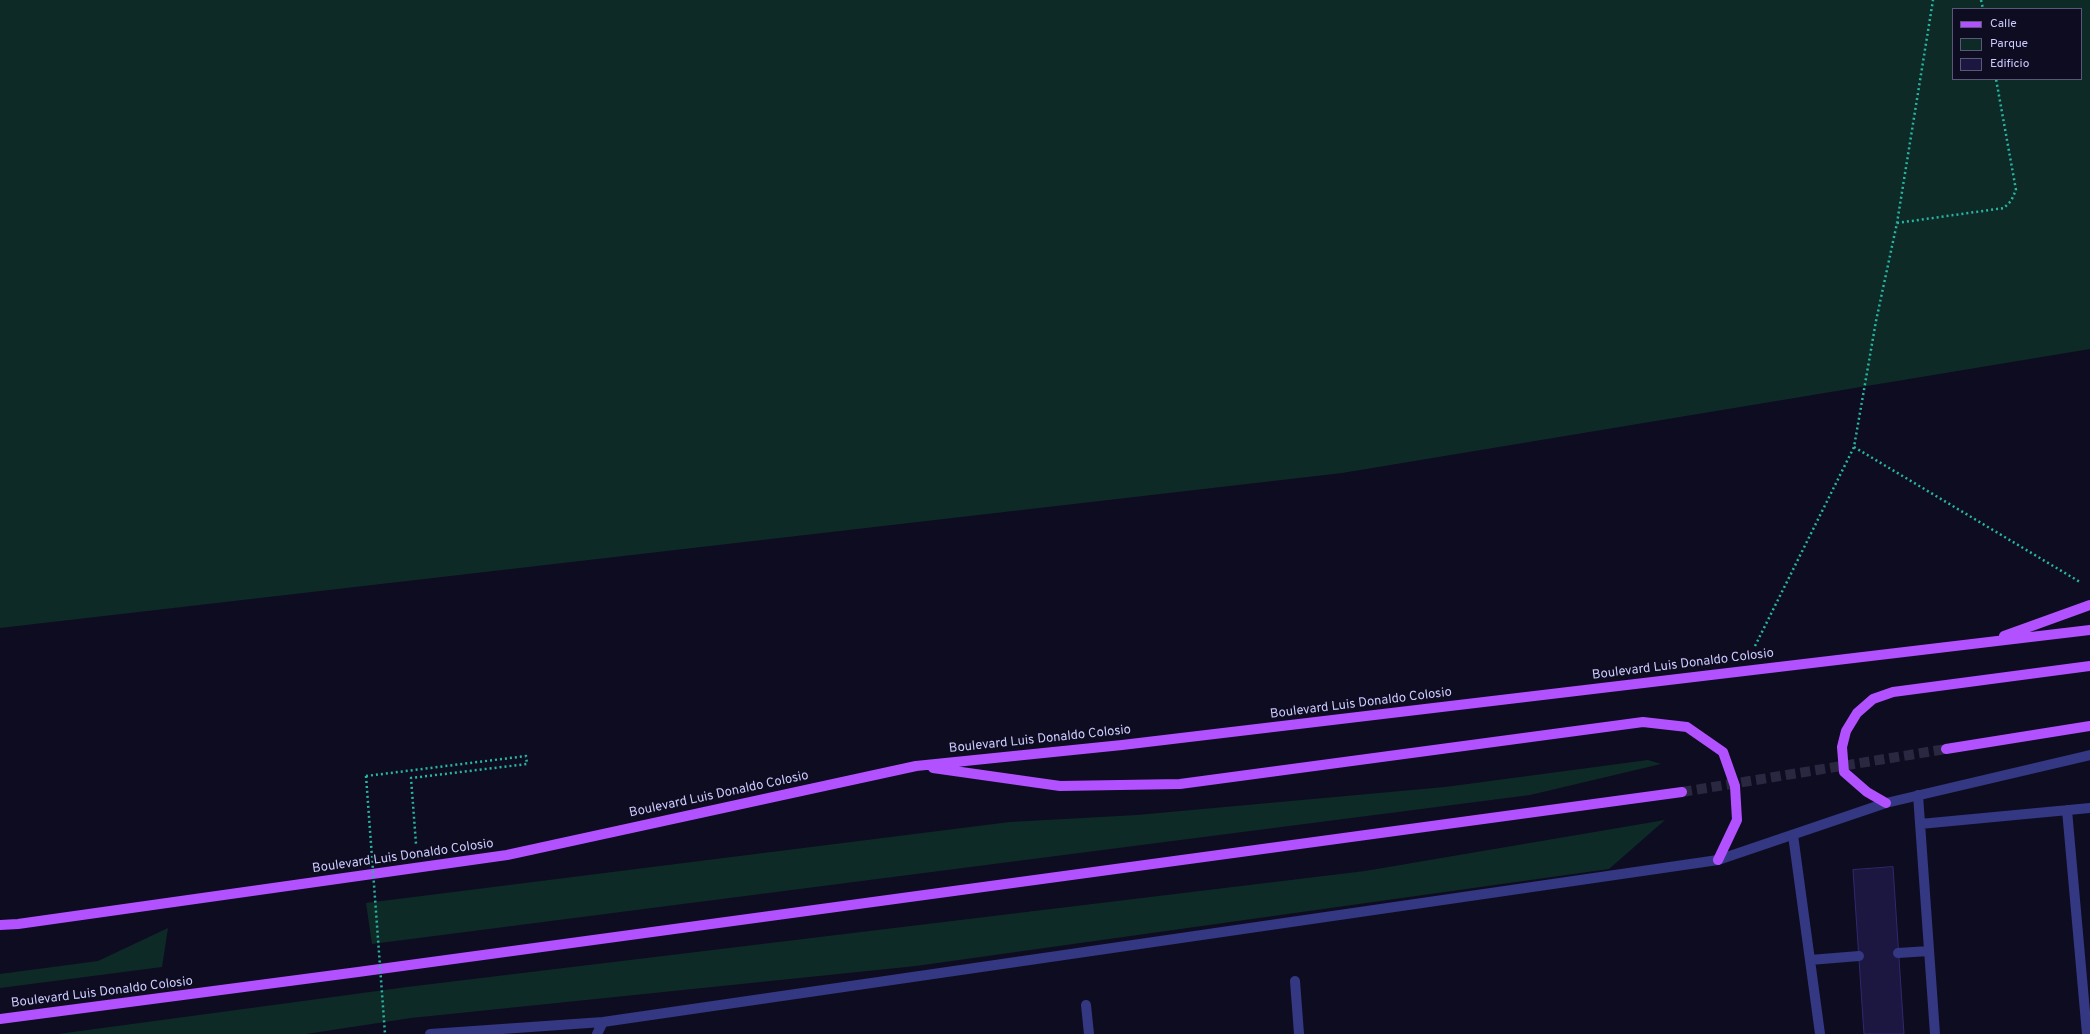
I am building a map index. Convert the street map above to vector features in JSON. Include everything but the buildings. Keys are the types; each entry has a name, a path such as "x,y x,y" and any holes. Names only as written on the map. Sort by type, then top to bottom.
{"main road":[{"path":"1987,642 2090,605"},
{"name":"Boulevard Luis Donaldo Colosio","path":"0,925 18,924 418,869 507,855 916,766 1122,745 2090,630"},
{"path":"1886,803 1867,792 1844,772 1842,746 1846,731 1856,713 1873,699 1893,692 2090,666"},
{"path":"916,766 1060,786 1180,784 1643,722 1687,727 1723,752 1735,786 1737,820 1718,860"},
{"path":"1946,749 2090,726"},
{"name":"Boulevard Luis Donaldo Colosio","path":"0,1019 366,971 1682,792"}],"street":[{"path":"430,1034 603,1022 1718,860 1886,803 2090,755"},
{"path":"1918,795 1935,1034"},
{"path":"1920,824 2090,808"},
{"path":"2067,810 2087,1034"},
{"path":"1793,835 1820,1034"},
{"path":"1898,953 1929,951"},
{"path":"1810,960 1859,956"},
{"path":"1295,981 1299,1034"},
{"path":"1086,1005 1089,1034"},
{"path":"597,1034 603,1022"}],"path":[{"path":"1743,671 1854,447 1876,320 1897,223 1933,0"},
{"path":"1897,223 2004,208 2011,201 2016,190 1996,80"},
{"path":"1854,447 2083,584"},
{"path":"385,1034 366,776 526,756 527,764 411,778 418,869"}],"green space":[{"path":"0,0 2090,0 2090,349 1342,473 0,628"},
{"path":"1648,760 1661,764 1530,795 372,944 366,903 1010,822 1137,815 1445,787"},
{"path":"1665,820 1609,869 916,966 411,1018 306,1034 58,1034 407,987 1365,871"},
{"path":"168,928 162,967 0,988 0,974 98,961"}],"tunnel":[{"path":"1682,792 1946,749"}]}
